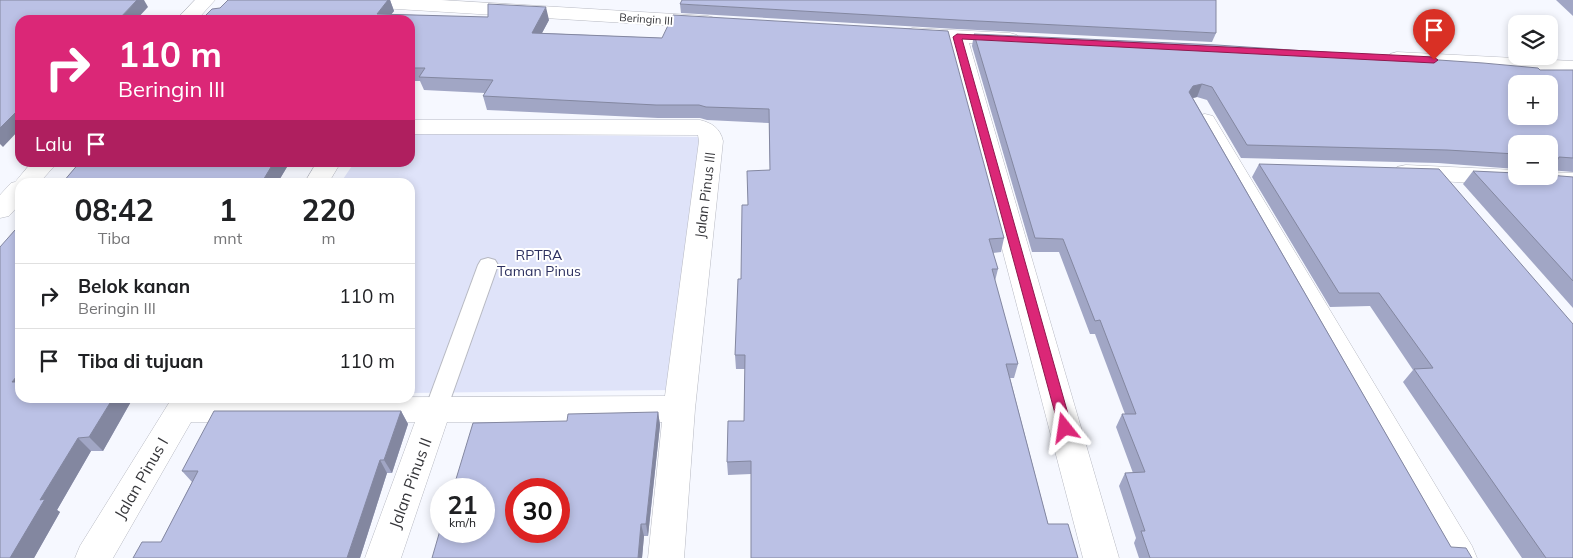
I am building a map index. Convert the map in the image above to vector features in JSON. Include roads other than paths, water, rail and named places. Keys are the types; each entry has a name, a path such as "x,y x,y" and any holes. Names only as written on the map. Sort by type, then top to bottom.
{"street":[{"path":"191,15 206,0"},
{"name":"Beringin III","path":"348,0 730,24"},
{"path":"890,33 1026,40"},
{"path":"957,37 1102,558"},
{"path":"1374,57 1573,67"},
{"path":"1196,106 1247,167 1460,558"},
{"name":"Jalan Pinus III","path":"415,126 700,127 708,129 711,141 679,409 666,558"},
{"path":"31,178 41,167"},
{"path":"319,178 326,167"},
{"path":"1389,172 1573,181"},
{"path":"1438,173 1457,196"},
{"path":"0,210 15,194"},
{"path":"184,403 436,409 679,409"},
{"name":"Jalan Pinus I","path":"93,558 184,403"},
{"name":"Jalan Pinus II","path":"383,558 436,409"}],"lane":[{"path":"436,409 488,265"}],"park label":[{"name":"RPTRA Taman Pinus","path":"539,264"}]}
